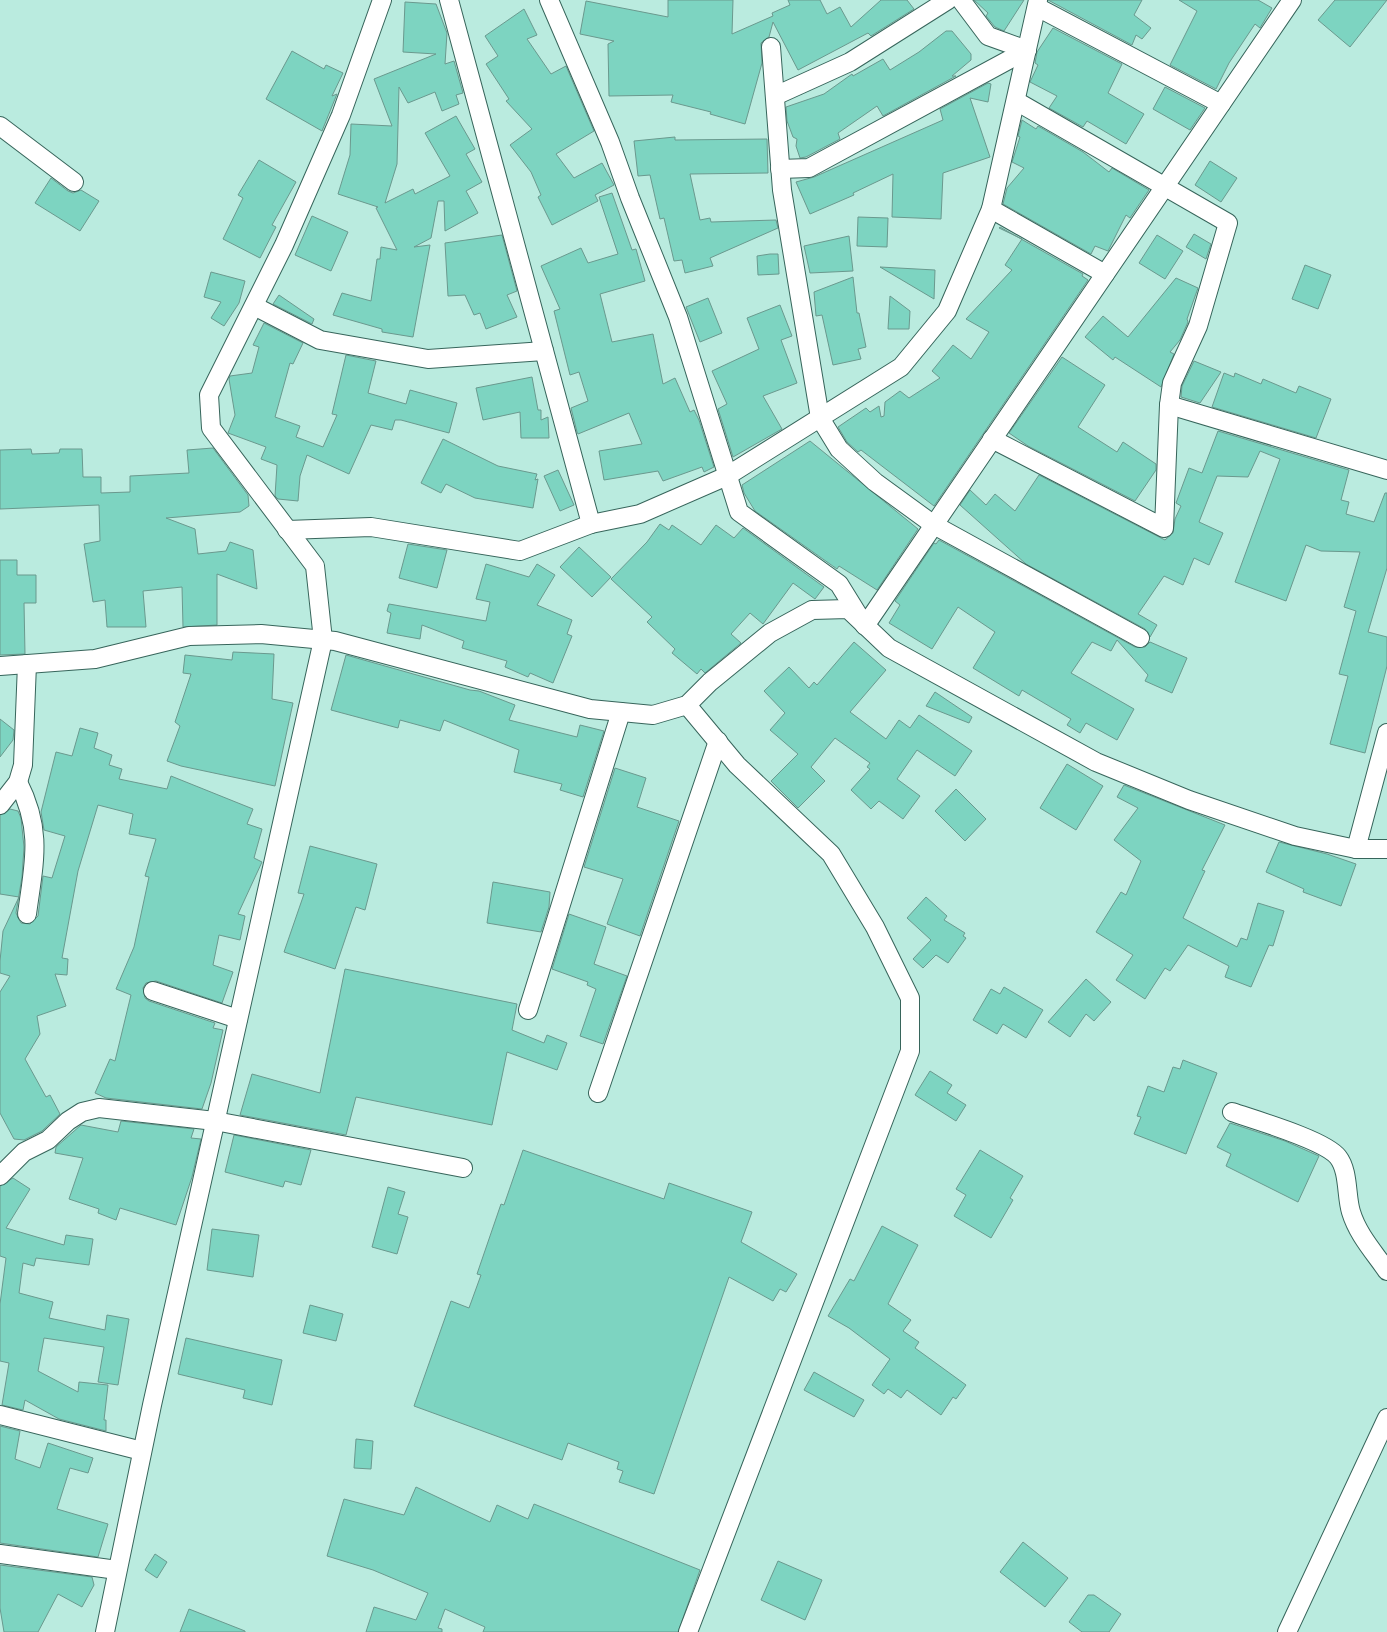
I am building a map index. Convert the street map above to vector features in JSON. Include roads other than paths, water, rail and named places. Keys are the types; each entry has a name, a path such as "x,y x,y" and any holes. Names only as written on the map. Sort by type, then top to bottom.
{"street":[{"path":"105,1632 142,1451 323,640 315,566 211,428 209,395 254,306 341,115 382,0"},
{"path":"449,0 591,524"},
{"path":"550,0 610,142 630,198 678,317 726,476 739,512 839,584 865,626"},
{"path":"775,96 850,62 948,0"},
{"path":"961,0 988,36 1027,50"},
{"path":"865,626 1221,104 1285,2"},
{"path":"287,530 371,527 520,551 591,524 640,514 726,476 901,367 947,311 991,209 1038,4 1221,104"},
{"path":"771,47 780,169 820,418 839,450 874,482 934,525 1140,638"},
{"path":"780,169 809,168 1027,50"},
{"path":"992,439 1164,528 1169,405 1172,383 1198,326 1228,223 1016,101"},
{"path":"0,126 74,182"},
{"path":"991,209 1105,274"},
{"path":"254,306 320,340 428,360 544,351"},
{"path":"1169,405 1387,470"},
{"path":"0,666 95,659 188,636 261,634 323,640 590,708 653,716 687,705 710,682 770,633 812,610 848,609 889,648 1096,762 1189,800 1295,836 1356,848 1387,849"},
{"path":"0,805 18,782 23,765 27,664"},
{"path":"687,705 737,764 831,854 875,927 910,998 910,1051 688,1632"},
{"path":"528,1010 621,712"},
{"path":"1356,848 1387,733"},
{"path":"598,1093 718,741"},
{"path":"18,782 27,800 33,820 36,846 27,914"},
{"path":"153,991 238,1019"},
{"path":"0,1176 24,1152 48,1140 82,1112 99,1108 215,1120 463,1168"},
{"path":"1232,1112 1306,1137 1338,1156 1344,1171 1351,1212 1361,1236 1387,1271"},
{"path":"0,1415 142,1451"},
{"path":"1287,1632 1387,1418"},
{"path":"0,1554 117,1570"}]}
